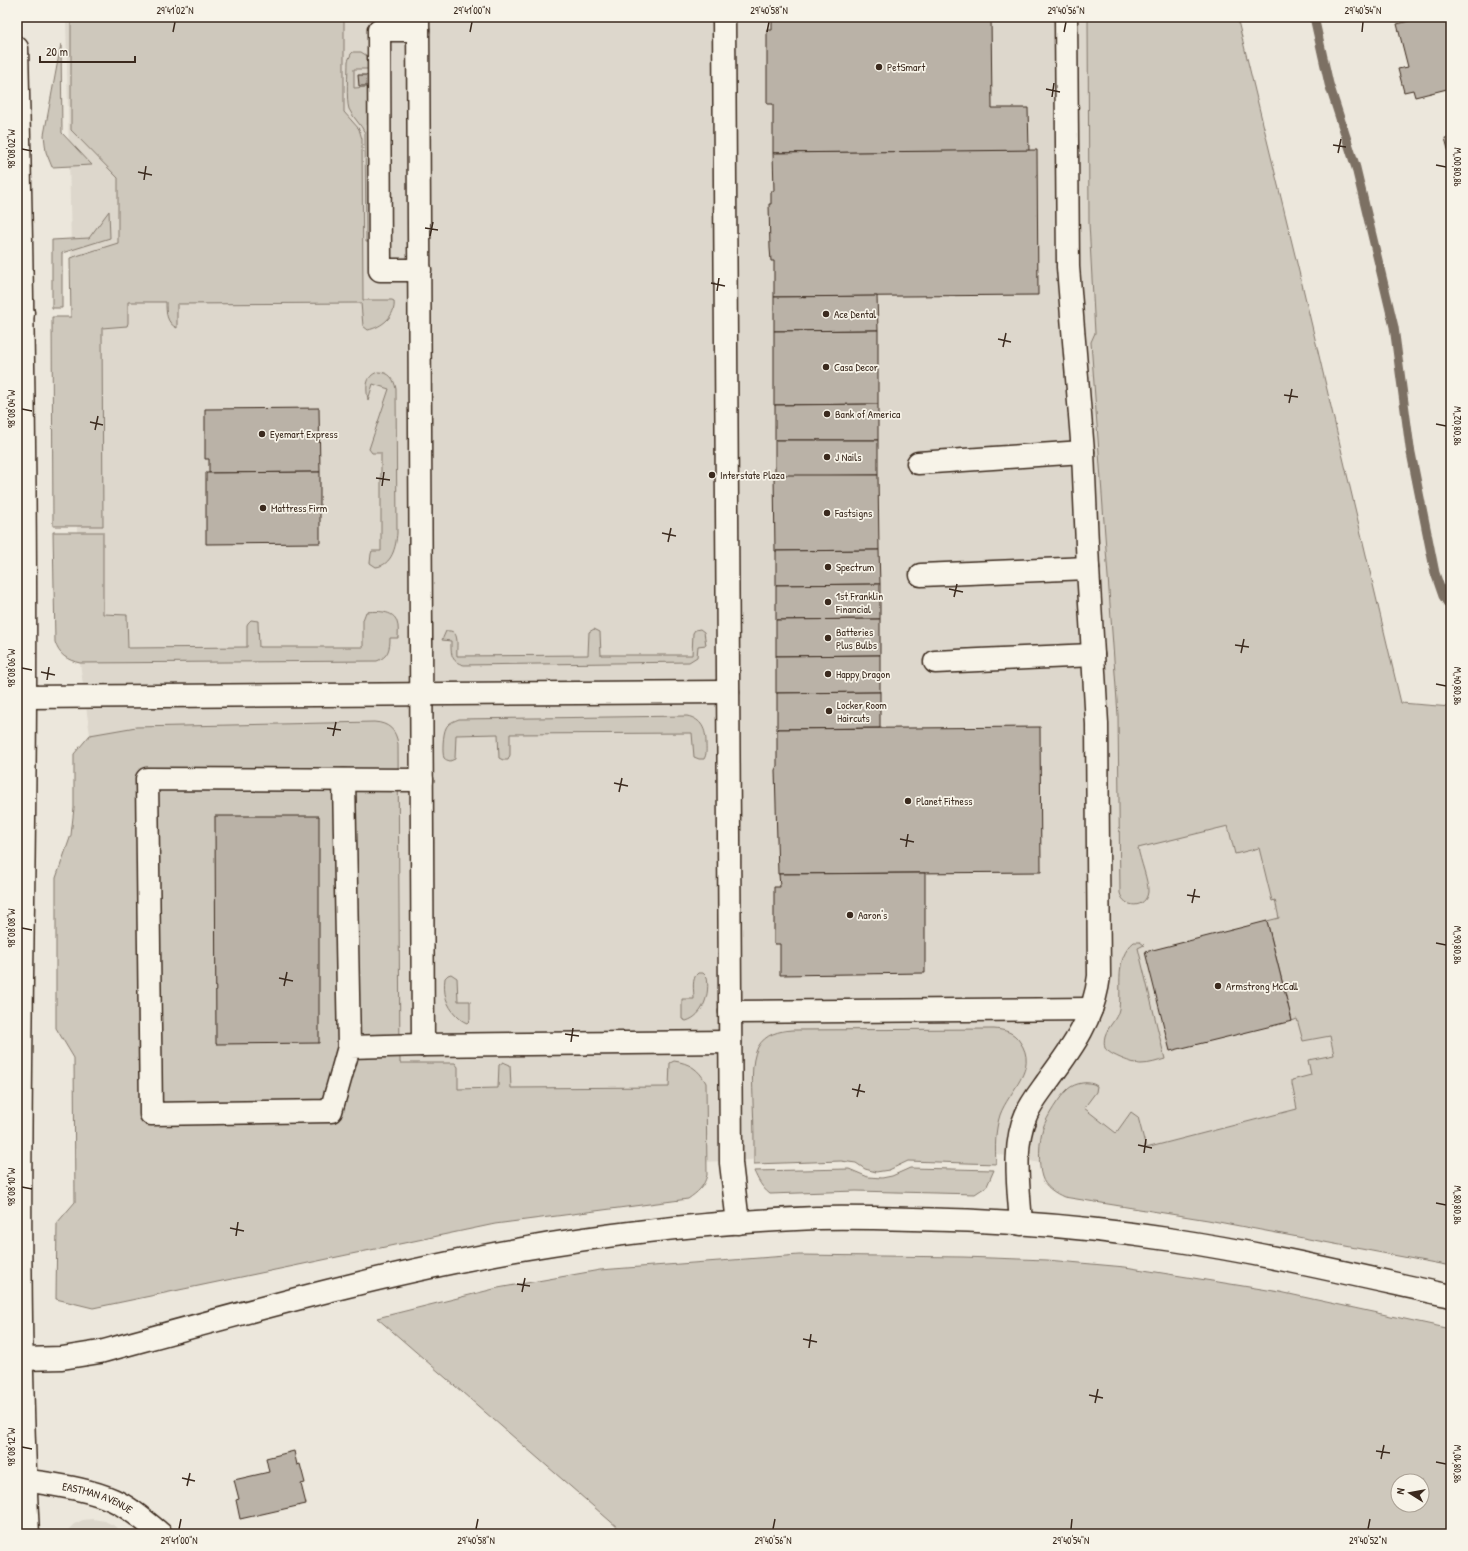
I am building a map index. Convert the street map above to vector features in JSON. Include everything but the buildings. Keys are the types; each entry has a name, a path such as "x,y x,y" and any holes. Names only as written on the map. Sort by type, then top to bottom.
{"main road":[{"path":"724,17 731,1163 738,1223"},
{"path":"1021,1224 1020,1132 1035,1098 1077,1041 1091,1009 1099,976 1097,724 1083,452 1068,267 1066,17"},
{"path":"420,270 380,270 379,30 418,24 420,270 424,1045"},
{"path":"17,48 23,313 25,697 20,1116 22,1359 28,1534"},
{"path":"17,341 23,313"},
{"path":"918,463 1083,452"},
{"path":"921,574 1088,568"},
{"path":"934,662 1093,655"},
{"path":"25,697 728,692"},
{"path":"344,780 349,1047 331,1111 151,1114 147,779 422,780"},
{"path":"730,1012 1091,1009"},
{"path":"349,1047 730,1042"},
{"path":"22,1359 62,1358 100,1352 347,1286 522,1249 603,1236 666,1229 818,1218 951,1219 1092,1230 1175,1240 1249,1253 1451,1296"},
{"name":"EASTMAN AVENUE","path":"25,1480 82,1490 114,1500 126,1507 161,1534"}],"shaded area":[{"name":"Interstate Plaza","path":"66,17 1237,17 1401,703 1451,1069 1068,1169 977,1150 634,1165 75,1202 74,1058 56,1028 56,878 71,835 74,808 74,754 90,735 80,663"},
{"path":"71,17 344,17 344,112 359,129 362,139 363,300 394,301 393,311 387,320 373,329 368,330 363,326 361,303 177,304 177,328 173,326 169,320 166,302 128,302 127,326 102,328 103,526 53,526 52,317 71,317 70,258 118,243 118,178 71,130"},
{"path":"1088,17 1237,17 1401,703 1451,707 1451,1266 1208,1220 1064,1197 1054,1192 1043,1181 1040,1166 1040,1152 1043,1128 1057,1102 1068,1089 1074,1085 1090,1083 1097,1086 1096,1092 1084,1108 1116,1133 1131,1112 1138,1117 1146,1148 1297,1109 1292,1080 1311,1075 1308,1060 1334,1055 1330,1036 1303,1041 1297,1019 1292,1021 1267,921 1279,918 1275,900 1272,901 1259,848 1235,854 1228,826 1138,848 1148,888 1146,898 1143,902 1135,905 1126,902 1120,893 1118,715 1091,342 1095,333 1089,223"},
{"path":"61,44 62,133 92,165 52,167 46,152 44,135"},
{"path":"353,52 361,52 369,57 369,69 354,69 354,88 369,87 369,242 366,242 365,133 349,109 348,99 348,61"},
{"path":"109,211 110,238 62,253 62,308 52,308 52,240 89,238"},
{"path":"378,372 386,373 391,377 396,389 397,533 396,544 389,559 386,563 376,567 370,563 372,551 381,551 381,453 372,453 369,449 389,389 373,384 368,400 367,383 371,376"},
{"path":"53,532 103,532 103,614 127,615 128,648 247,647 247,625 251,620 258,621 259,647 363,647 363,620 366,612 375,611 389,613 395,618 398,626 398,638 390,638 388,652 384,657 377,661 75,662 61,654 55,642"},
{"path":"594,629 600,632 601,655 692,655 693,633 695,630 700,629 704,632 706,645 698,646 697,657 689,662 464,665 456,662 452,656 451,641 442,640 446,631 451,631 456,635 457,656 588,655 589,632"},
{"path":"687,716 700,722 704,730 706,738 706,755 704,759 694,757 692,733 510,734 510,755 508,760 499,758 498,734 456,735 455,759 450,761 447,760 443,755 446,728 450,723 459,719"},
{"path":"374,722 384,724 391,728 396,735 398,744 400,1063 455,1063 458,1067 458,1089 498,1088 499,1065 503,1062 510,1065 511,1088 669,1087 670,1063 674,1061 684,1063 697,1070 706,1083 707,1175 704,1183 698,1191 688,1199 495,1224 93,1308 56,1299 57,1223 75,1202 74,1058 56,1028 56,878 71,835 74,808 74,754 90,735 136,727"},
{"path":"1134,942 1140,942 1144,945 1138,948 1165,1059 1144,1064 1138,1064 1116,1056 1107,1051 1104,1044 1106,1032 1119,1009 1121,964 1128,949"},
{"path":"698,973 703,973 707,977 708,990 701,1009 692,1018 686,1021 682,1019 682,999 694,999 694,978"},
{"path":"451,974 457,978 458,1001 470,1001 470,1020 467,1023 453,1012 446,998 444,989 445,978"},
{"path":"994,1029 1005,1031 1018,1039 1025,1052 1026,1061 1020,1079 1000,1115 996,1139 996,1164 908,1161 889,1170 876,1172 865,1169 856,1163 841,1161 754,1164 753,1067 755,1053 764,1039 768,1036 777,1032 792,1030"},
{"path":"910,1168 994,1170 987,1186 975,1194 856,1191 770,1194 760,1184 754,1171 849,1169 868,1177 882,1178 892,1176"},
{"path":"799,1255 963,1257 1047,1260 1125,1267 1280,1292 1451,1329 1451,1534 625,1534 377,1318 498,1288 600,1270"},
{"path":"92,1519 105,1521 113,1525 124,1534 64,1534 74,1524 83,1520"}],"waterway":[{"path":"1314,17 1329,84 1356,168 1394,327 1410,448 1435,573 1443,596 1451,608"}],"place":[{"name":"PetSmart","path":"879,67"},
{"name":"Ace Dental","path":"826,314"},
{"name":"Casa Decor","path":"826,367"},
{"name":"Bank of America","path":"827,414"},
{"name":"Eyemart Express","path":"262,434"},
{"name":"J Nails","path":"827,457"},
{"name":"Interstate Plaza","path":"712,475"},
{"name":"Mattress Firm","path":"263,508"},
{"name":"Fastsigns","path":"827,513"},
{"name":"Spectrum","path":"828,567"},
{"name":"1st Franklin Financial","path":"828,602"},
{"name":"Batteries Plus Bulbs","path":"828,638"},
{"name":"Happy Dragon","path":"828,674"},
{"name":"Locker Room Haircuts","path":"829,711"},
{"name":"Planet Fitness","path":"908,801"},
{"name":"Aaron's","path":"850,915"},
{"name":"Armstrong McCall","path":"1218,986"}]}
